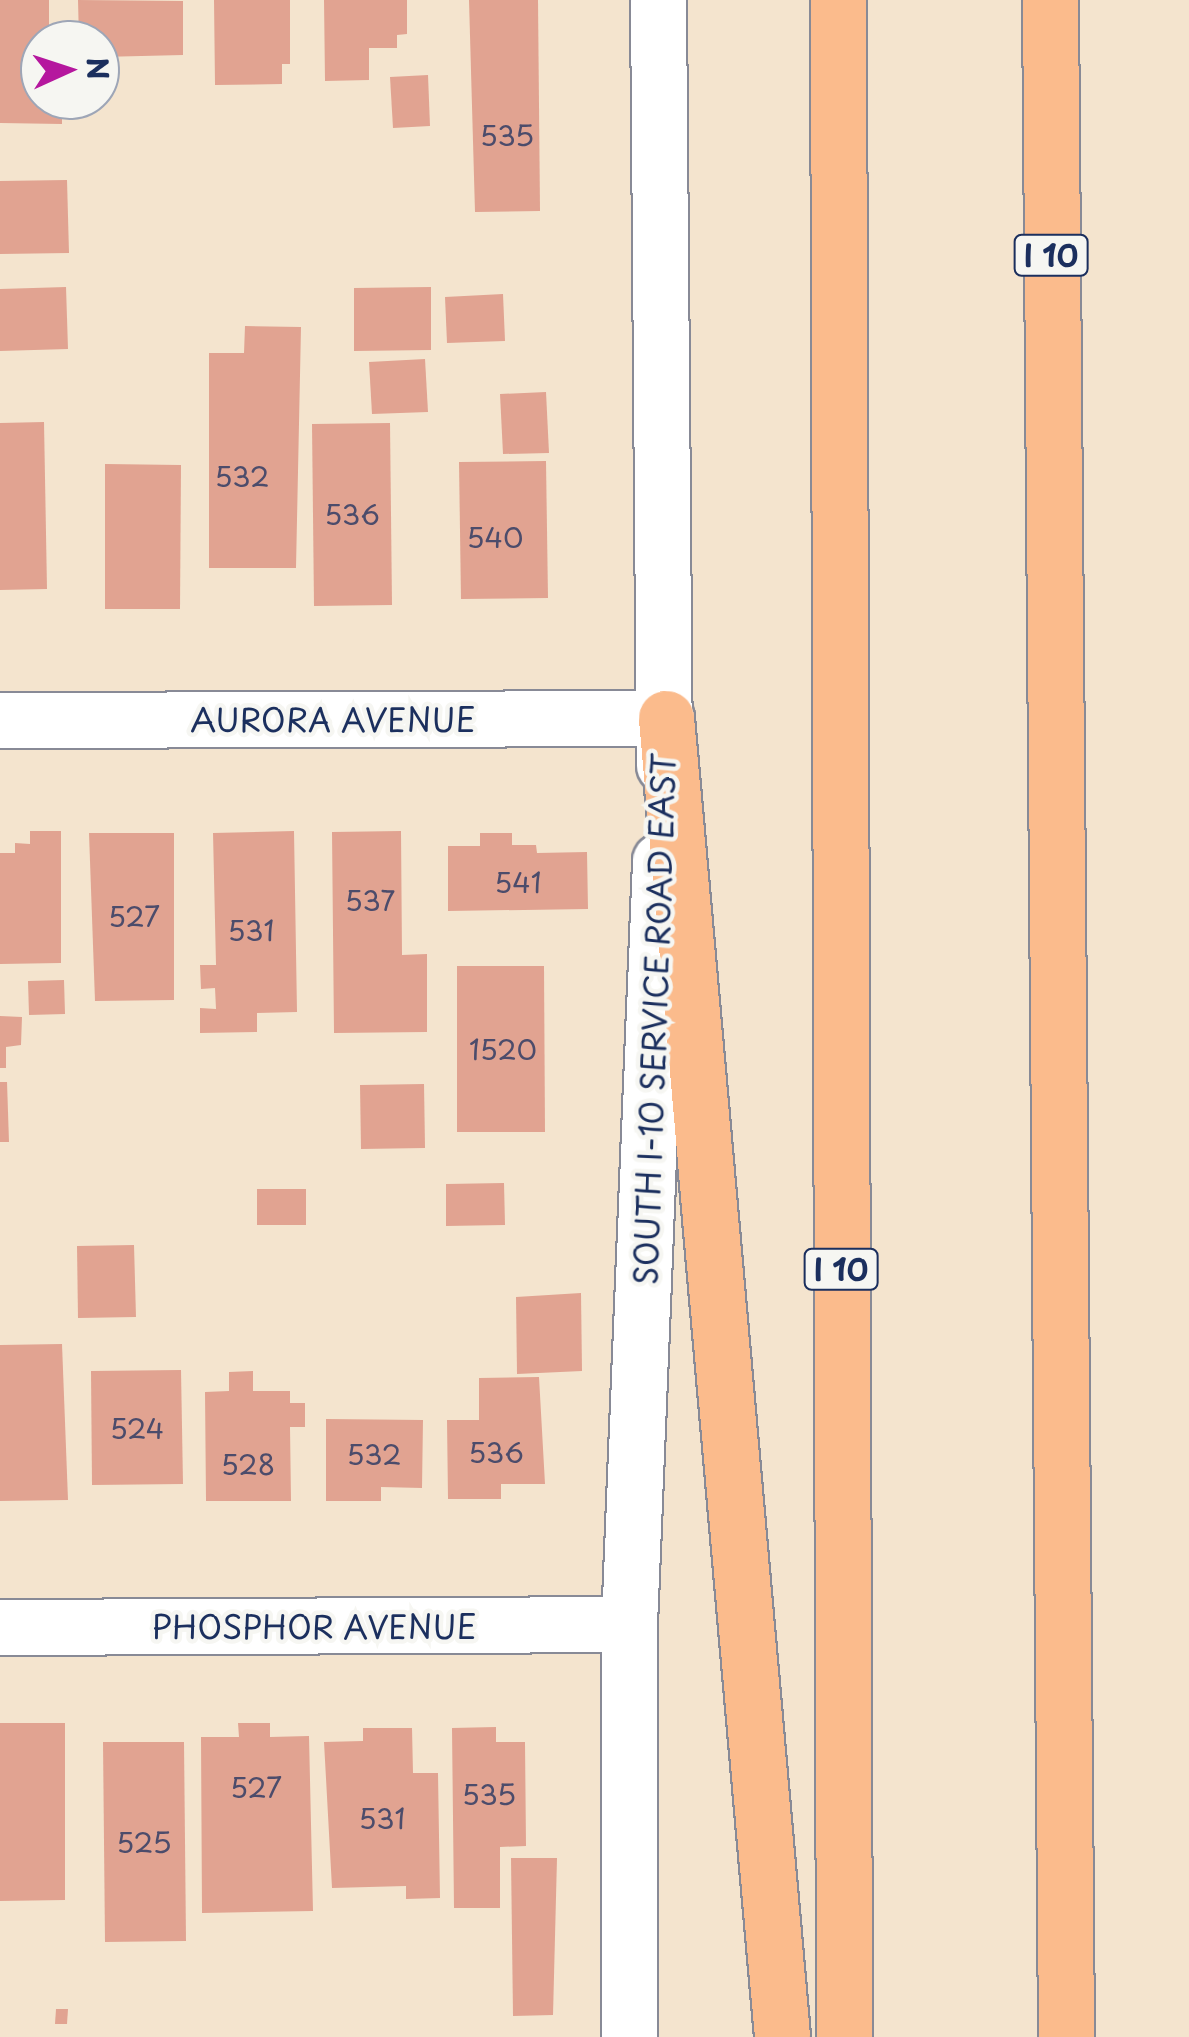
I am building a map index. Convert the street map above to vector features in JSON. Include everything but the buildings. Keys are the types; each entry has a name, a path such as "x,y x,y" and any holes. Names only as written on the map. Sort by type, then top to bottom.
{"highway":[{"name":"I 10","path":"838,0 844,2037"},
{"name":"I 10","path":"1050,0 1051,510 1066,2037"},
{"path":"666,718 782,2037"}],"street":[{"name":"SOUTH I-10 SERVICE ROAD EAST","path":"629,2037 629,1624 666,718 658,0"},
{"name":"AURORA AVENUE","path":"0,720 666,718"},
{"name":"PHOSPHOR AVENUE","path":"0,1627 629,1624"}]}
